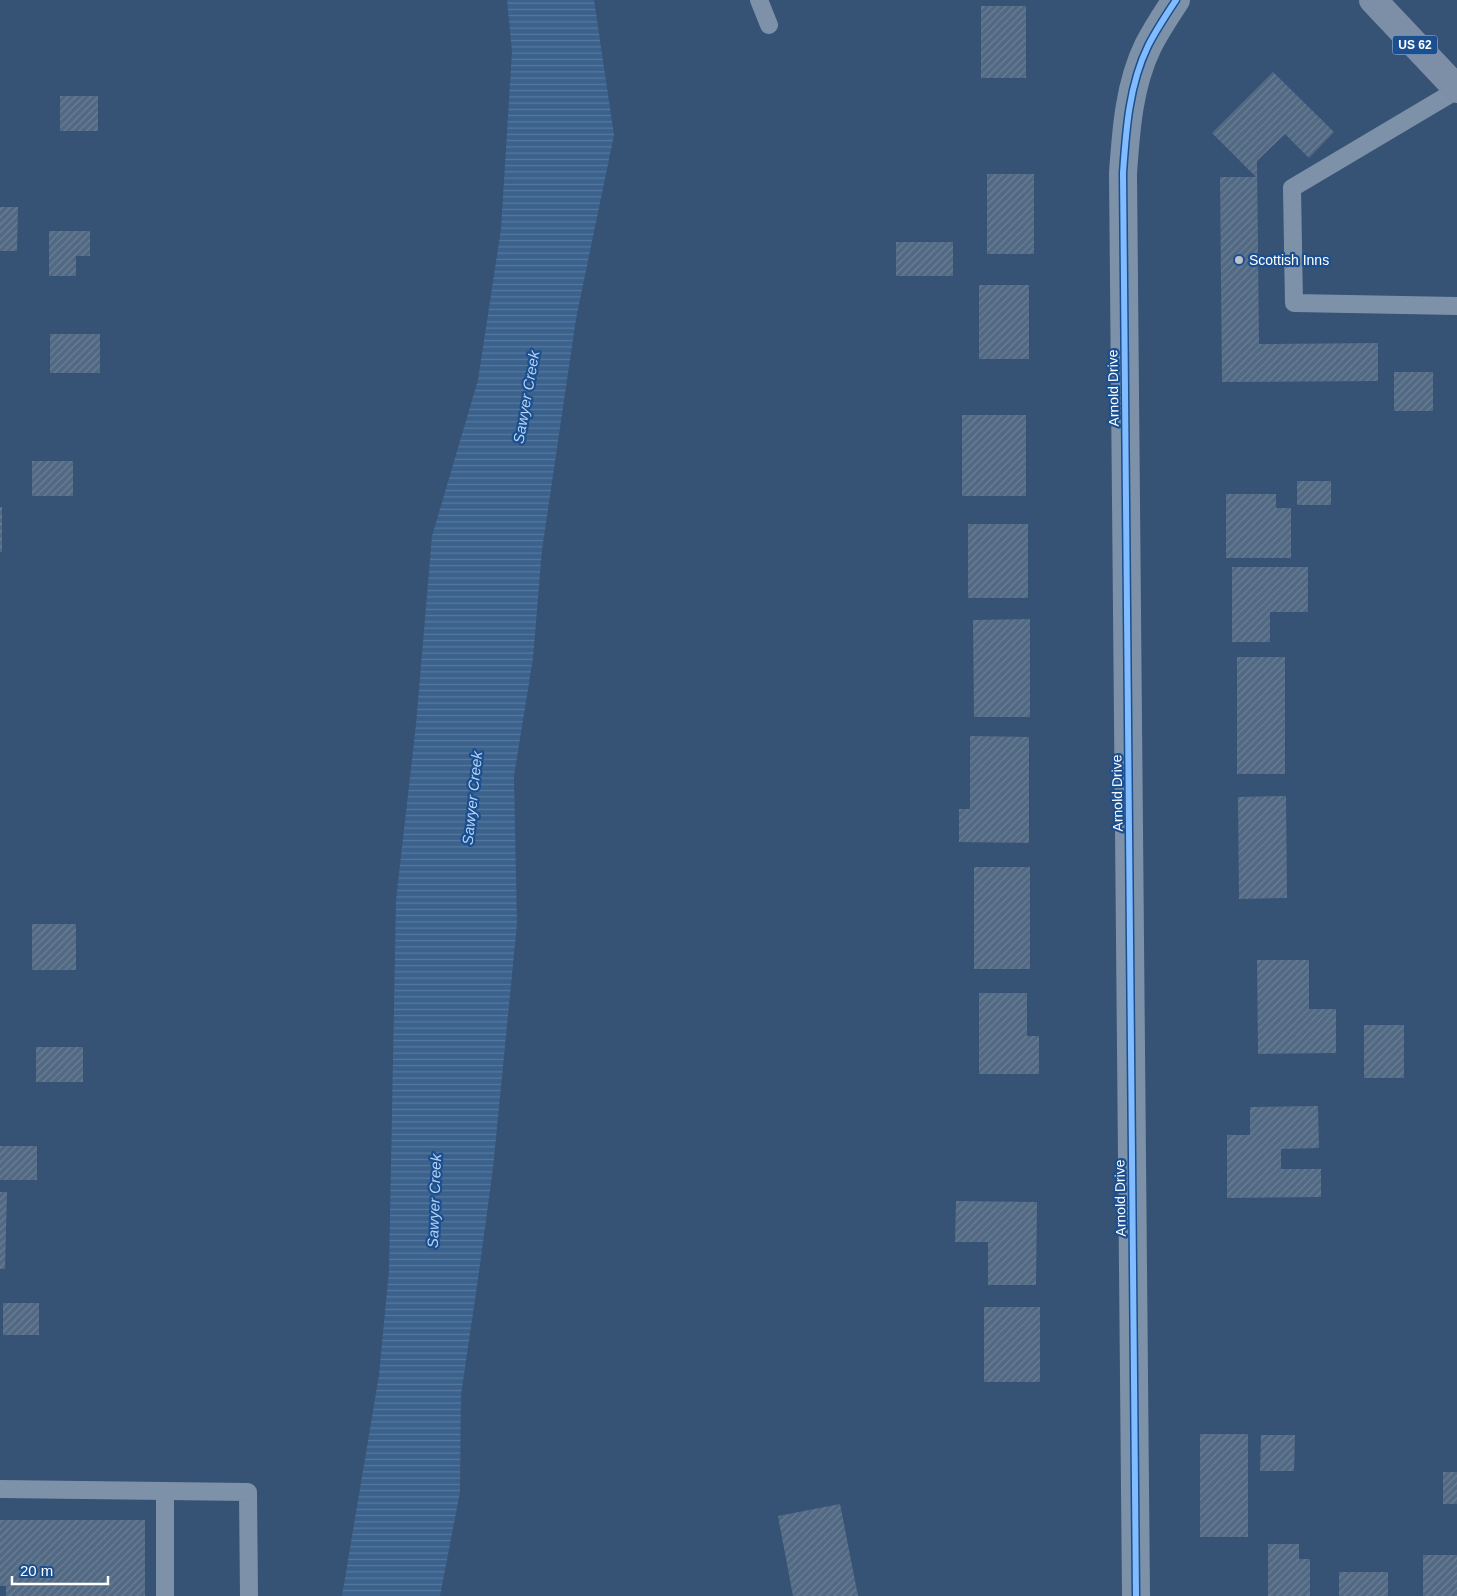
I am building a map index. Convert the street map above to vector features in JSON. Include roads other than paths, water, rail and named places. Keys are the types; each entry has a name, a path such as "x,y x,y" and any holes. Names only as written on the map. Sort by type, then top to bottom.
{"main road":[{"name":"US 62","path":"1373,0 1457,90"}],"street":[{"name":"Arnold Drive","path":"1136,1596 1123,173 1126,131 1139,70 1148,47 1176,0"}],"lane":[{"path":"759,0 769,25"},
{"path":"1457,90 1292,188 1294,304 1457,306"},
{"path":"0,1489 248,1492 249,1596"},
{"path":"165,1491 165,1596"}],"water":[{"name":"Sawyer Creek","path":"507,0 594,0 614,135 576,319 542,550 533,658 514,776 517,924 493,1168 461,1395 460,1492 440,1596 342,1596 379,1375 389,1270 396,900 416,724 432,536 478,380 501,229 512,51"}],"place":[{"name":"Scottish Inns","path":"1239,260"}]}
